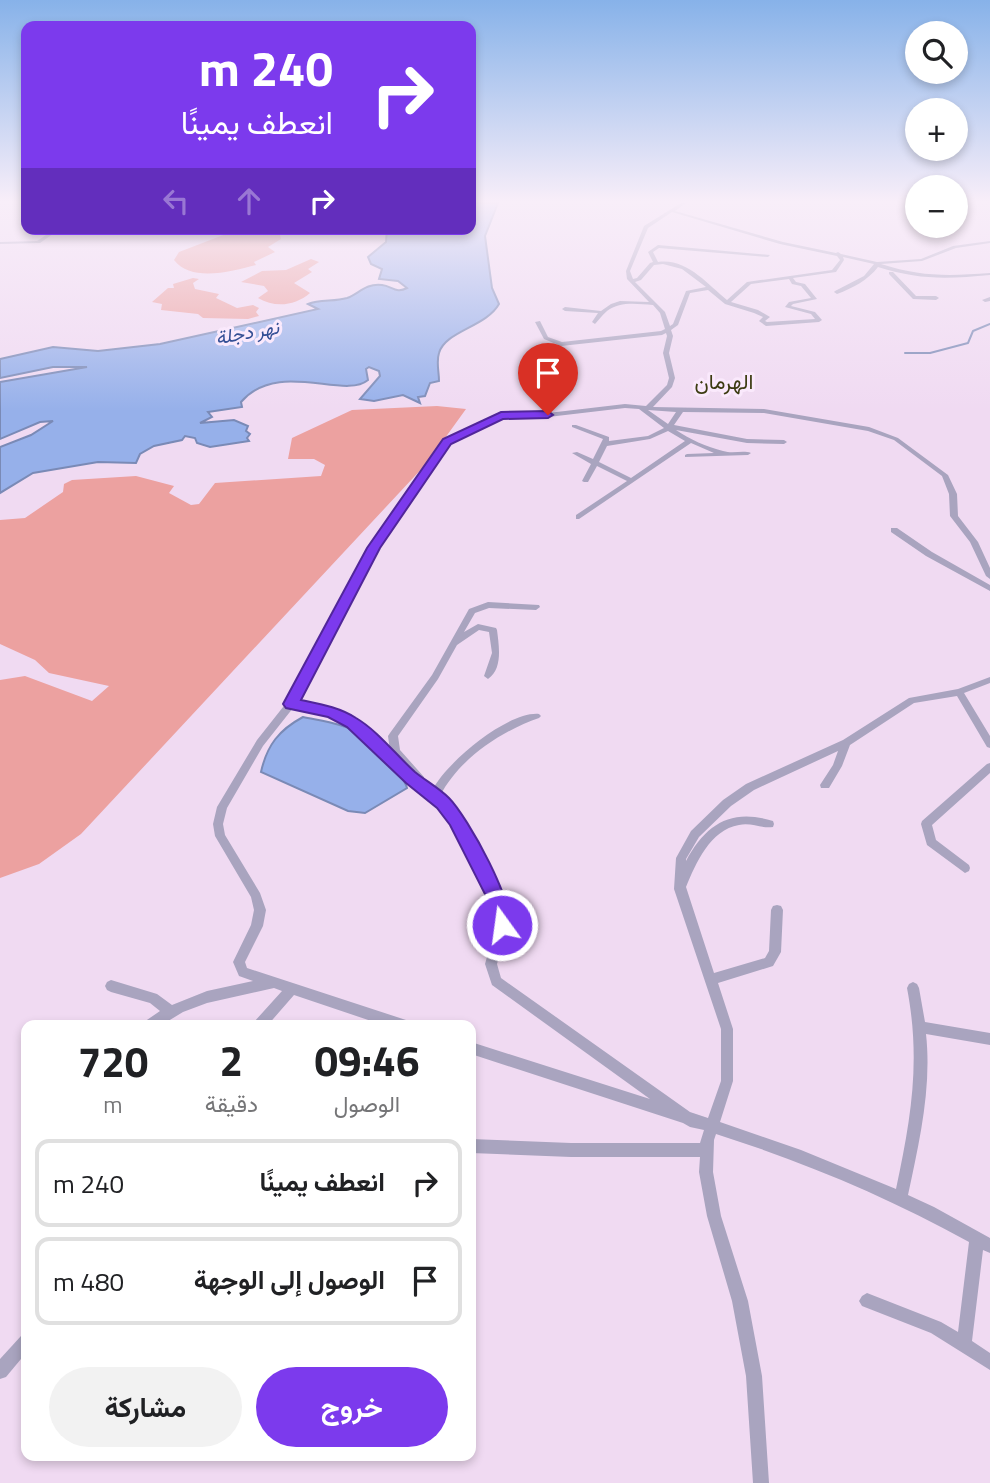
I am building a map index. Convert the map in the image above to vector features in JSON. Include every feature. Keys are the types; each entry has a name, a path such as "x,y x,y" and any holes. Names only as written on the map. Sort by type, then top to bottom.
{"street":[{"path":"628,272 632,281 666,318 671,341 666,353 672,377 670,386 644,408"},
{"path":"632,281 639,279 644,272"},
{"path":"689,272 727,303 757,310 767,317 763,322 771,325 819,320 813,313 788,307 791,303 814,299 803,285 794,283 790,276"},
{"path":"727,303 749,283 818,272"},
{"path":"837,292 852,286 868,272"},
{"path":"889,272 902,282 915,298 936,298"},
{"path":"904,272 923,278 956,279 990,274"},
{"path":"538,322 546,338 561,344 668,331 677,321 687,293 709,288"},
{"path":"565,309 600,312 618,302 655,304"},
{"path":"595,322 600,312"},
{"path":"644,408 690,441 724,454"},
{"path":"388,1020 243,972 239,962 257,926 260,910 256,896 225,848 218,824 222,807 260,743 291,704 374,548 452,438 506,414 644,408 772,412 862,427 896,439 945,475 952,489 956,520 974,542 990,576"},
{"path":"671,428 681,409"},
{"path":"574,426 606,437 586,481"},
{"path":"604,444 650,437 671,428 747,441 784,442"},
{"path":"579,517 690,441"},
{"path":"575,453 630,481"},
{"path":"687,456 748,453"},
{"path":"894,530 929,554 990,588"},
{"path":"536,607 494,605 477,608 469,614 392,741 395,751 456,820 500,905 502,925 491,964 496,981 690,1120"},
{"path":"452,645 478,626 493,630 496,653 488,676"},
{"path":"761,1483 754,1376 740,1301 710,1195 706,1150 711,1125 727,1081 727,1029 680,889 679,868 689,841 727,803 806,759 845,743 912,700 960,692 990,680"},
{"path":"960,692 990,744"},
{"path":"291,704 332,712 353,723 431,792"},
{"path":"431,792 454,768 513,723 536,716"},
{"path":"825,785 837,766 845,743"},
{"path":"964,868 931,842 926,824 990,767"},
{"path":"977,778 990,778"},
{"path":"680,889 692,856 726,824 749,818 769,824"},
{"path":"710,980 769,962 775,952 777,909"},
{"path":"156,1020 170,1010 204,996 272,983"},
{"path":"111,986 153,998 170,1010"},
{"path":"263,1020 292,988"},
{"path":"901,1197 914,1139 921,1082 921,1027 913,988"},
{"path":"921,1027 990,1039"},
{"path":"476,1050 690,1120 754,1138 901,1197 984,1242 964,1343"},
{"path":"476,1146 571,1150 706,1150"},
{"path":"867,1301 936,1327 990,1362"},
{"path":"0,1371 21,1347"}],"shaded area":[{"path":"260,272 312,272 294,283 310,293 298,301 285,304 258,298 268,291 264,286 241,282"},
{"path":"193,278 199,279 193,283 195,289 219,294 216,298 237,308 253,305 259,308 256,312 259,316 248,319 203,318 198,314 161,310 162,304 152,302 168,288 174,288 173,284"},
{"path":"437,406 466,409 427,463 81,834 39,864 0,878 0,680 25,676 92,701 109,686 49,673 35,660 0,644 0,520 25,518 63,492 64,484 72,480 136,476 174,486 169,493 191,505 199,504 215,483 321,476 325,465 314,459 288,459 292,438 352,410"}],"water":[{"name":"نهر دجلة","path":"381,272 490,272 492,288 499,304 485,318 449,339 443,346 438,360 439,381 430,383 425,396 418,397 420,403 403,395 374,401 360,399 380,376 379,371 369,367 366,369 368,380 357,385 291,381 273,383 256,390 241,402 242,407 208,412 212,417 200,423 234,420 248,426 246,431 250,434 247,438 249,441 210,447 197,443 195,438 185,436 182,440 154,446 140,454 136,463 98,462 33,473 0,493 0,447 31,435 53,421 40,422 0,439 0,382 87,367 53,367 0,378 0,359 53,347 98,351 160,344 318,309 308,304 347,298 371,286 382,285 397,290 407,288 398,281 379,279"},
{"path":"303,717 341,726 361,735 394,768 407,788 365,813 348,811 261,772 275,739"}],"waterway":[{"path":"905,353 930,353 968,343 973,331 990,324"}],"district":[{"name":"الهرمان","path":"724,382"}],"route":[{"path":"502,925 498,900 456,820 443,803 411,779 353,723 332,712 291,704 374,548 447,442 501,415 548,415"}]}
